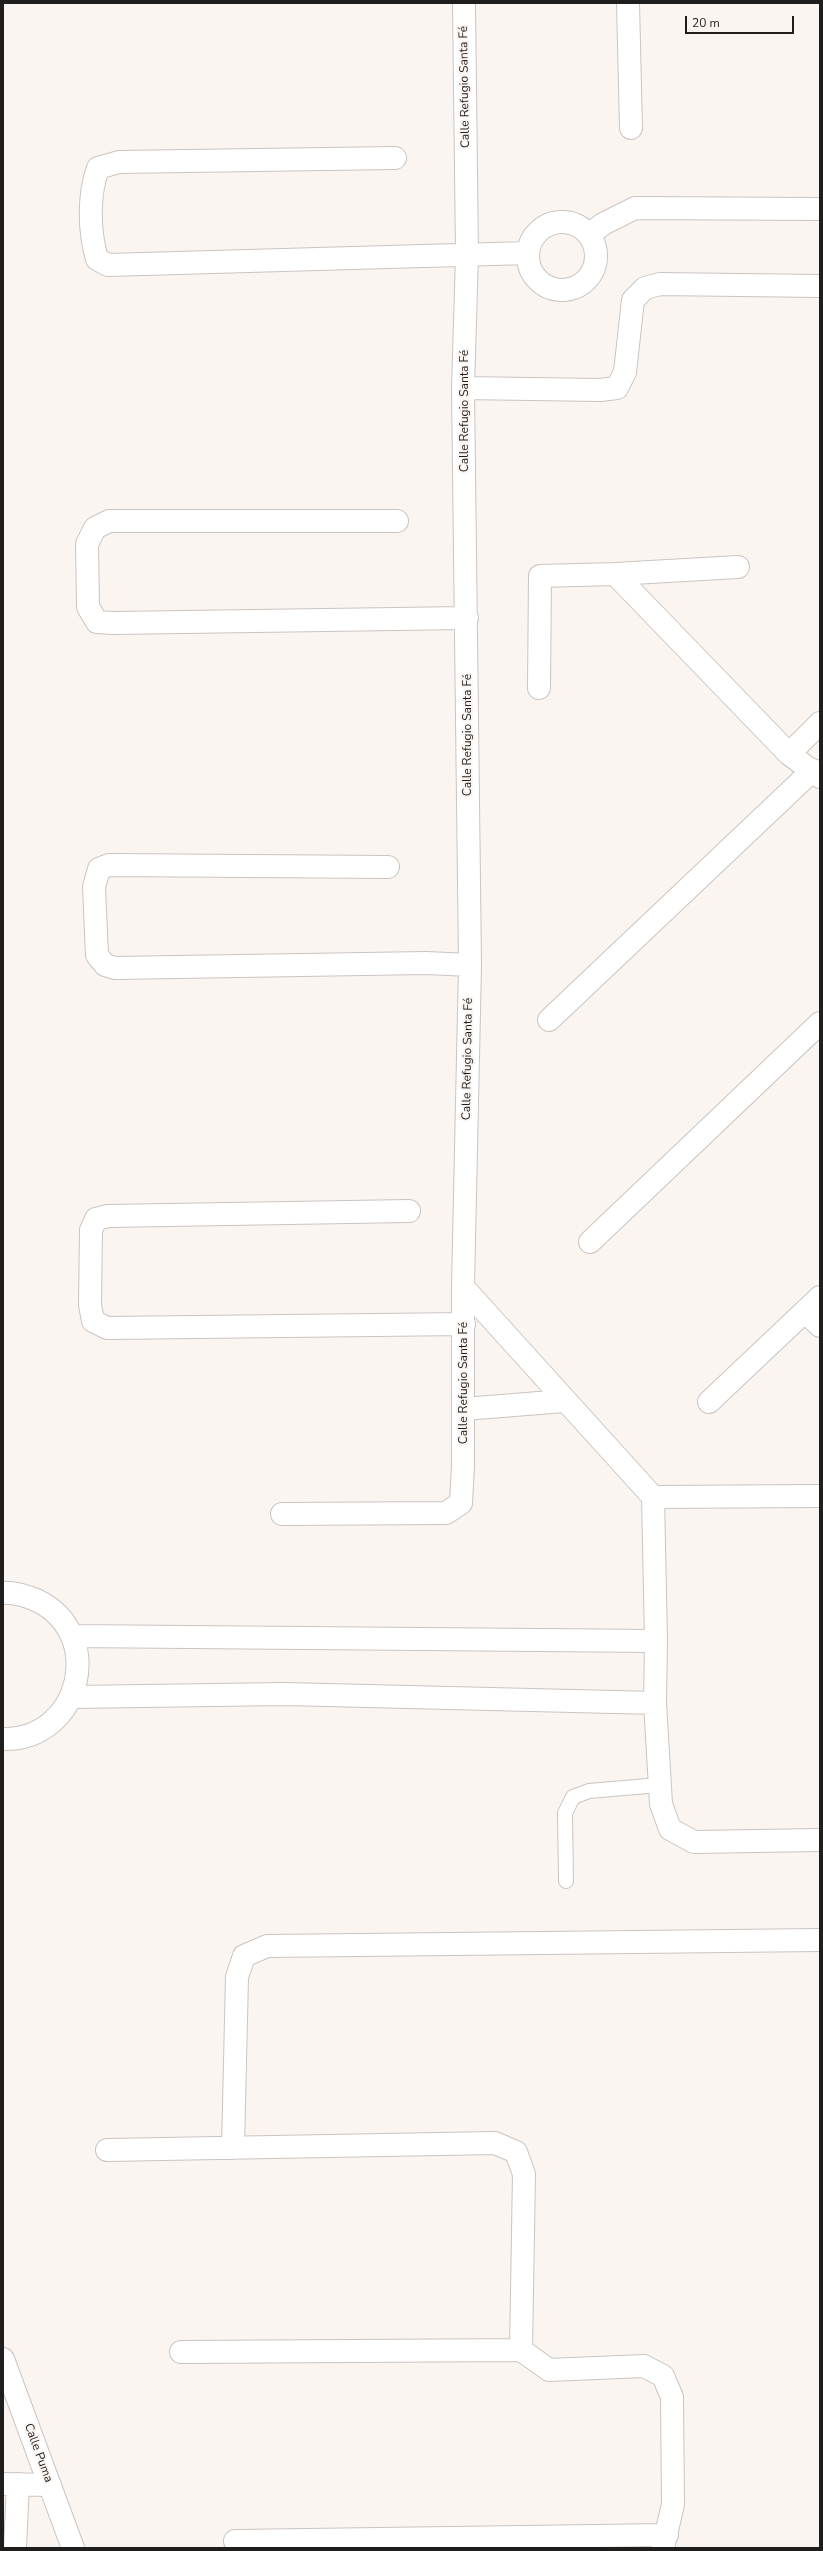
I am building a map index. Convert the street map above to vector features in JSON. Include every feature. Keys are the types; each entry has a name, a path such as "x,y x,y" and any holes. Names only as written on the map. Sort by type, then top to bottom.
{"street":[{"name":"Calle Refugio Santa Fé","path":"282,1514 446,1513 461,1503 464,1409 463,1287 470,965 467,618 463,388 467,255 464,3"},
{"path":"628,3 631,128"},
{"path":"395,158 119,162 98,168 93,180 91,219 93,245 97,259 108,265 528,253"},
{"path":"589,235 603,224 635,208 820,209"},
{"path":"565,222 578,227 589,235 595,247 596,260 592,273 583,283 571,289 558,290 545,286 534,278 529,266 528,253 532,240 541,230 552,223 565,222"},
{"path":"463,388 600,390 617,388 625,372 633,300 645,288 660,284 820,286"},
{"path":"397,521 109,521 95,528 87,544 88,607 97,622 113,623 467,618"},
{"path":"539,688 540,576 615,574 738,567"},
{"path":"549,1020 817,774 789,754 615,574"},
{"path":"789,754 820,723"},
{"path":"388,867 109,865 99,869 94,887 97,955 105,965 115,968 426,963 470,965"},
{"path":"590,1242 820,1023"},
{"path":"409,1211 108,1216 96,1219 91,1230 90,1305 93,1321 107,1328 464,1324"},
{"path":"463,1287 564,1401 653,1497 656,1641 655,1702 659,1785 661,1804 670,1829 694,1842 820,1840"},
{"path":"709,1402 815,1312"},
{"path":"464,1409 564,1401"},
{"path":"653,1497 820,1496"},
{"path":"3,1593 26,1596 45,1604 61,1618 72,1636 78,1656 78,1677 72,1697 60,1714 44,1728 25,1736 3,1739"},
{"path":"72,1636 656,1641"},
{"path":"72,1697 285,1694 655,1702"},
{"path":"233,2148 236,1976 244,1956 267,1946 820,1940"},
{"path":"107,2150 495,2143 516,2152 524,2174 520,2350"},
{"path":"181,2352 520,2350 549,2370 644,2366 663,2376 672,2397 672,2504 665,2541 235,2541"},
{"name":"Calle Puma","path":"3,2359 73,2548"},
{"path":"15,2548 10,2484 50,2485"}],"lane":[{"path":"566,1881 565,1813 573,1797 589,1792 659,1785"}]}
